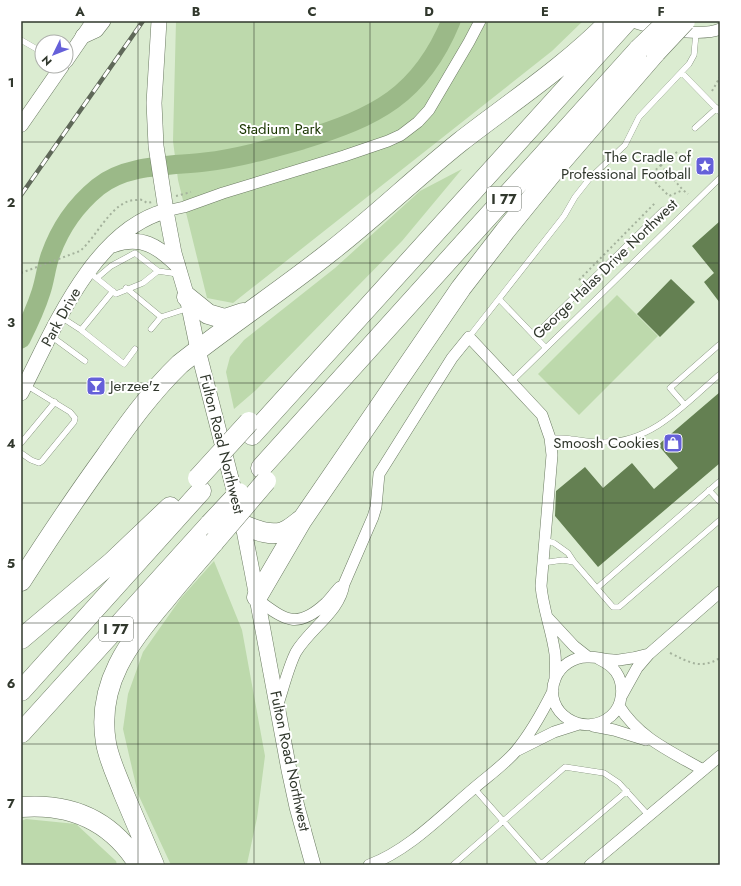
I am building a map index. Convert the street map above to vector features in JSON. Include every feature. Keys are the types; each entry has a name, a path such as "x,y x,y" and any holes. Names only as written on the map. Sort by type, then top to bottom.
{"highway":[{"name":"I 77","path":"21,691 200,484 251,428 349,328 606,32 627,21"},
{"name":"I 77","path":"21,734 212,533 368,349 648,51 667,21"},
{"path":"258,599 302,520 424,340 500,237 648,51 690,27"},
{"path":"21,581 77,496 131,420 161,383 180,364 330,252 454,147 606,32"},
{"path":"188,302 208,314 225,319 251,310"},
{"path":"21,639 110,563 166,511 200,484"},
{"path":"243,525 260,532 270,534 284,532 302,520"},
{"path":"154,865 109,754 104,720 106,703 114,672 129,644 212,533"},
{"path":"21,807 39,805 55,807 71,810 86,816 112,832 124,843 139,865"}],"main road":[{"path":"83,36 96,30 103,21"},
{"name":"Fulton Road Northwest","path":"159,21 154,103 156,146 165,205 198,350 243,525 297,806 313,865"},
{"name":"Park Drive","path":"23,389 50,336 80,283 93,275 110,246 128,230 142,220 153,215 165,205"},
{"path":"110,246 123,241 141,241 151,245 161,252 179,270"}],"street":[{"path":"74,49 94,21"},
{"path":"165,205 184,208 223,193 388,141 401,135 418,122 429,110 480,21"},
{"path":"631,21 647,26 690,27 716,31 720,29"},
{"path":"21,126 57,74"},
{"path":"278,704 294,658 300,647 337,603 342,594 344,584 373,517 376,507 379,474 452,358 469,337 542,415 550,438 552,455 542,563 542,597 555,655 555,701 559,711 568,719 579,724 614,730 656,743"},
{"path":"258,599 282,617 294,620 305,618 322,606 344,584"},
{"path":"591,726 612,716 619,706 622,695 637,668 649,654 720,592"},
{"path":"547,617 574,646 594,658 609,664 616,672 621,683 622,695"},
{"path":"305,618 314,629"},
{"path":"377,864 417,837 516,751 540,716 560,670 568,663 578,658 618,660 636,658 649,654"},
{"path":"619,706 632,724 656,743 703,770"},
{"path":"516,751 554,732 579,724"},
{"path":"590,865 720,756"}],"lane":[{"path":"469,337 564,216 575,197 590,178 625,145 639,117 689,64 694,56 690,27"},
{"path":"21,40 34,47"},
{"path":"682,73 718,110 694,128"},
{"name":"George Halas Drive Northwest","path":"511,382 545,347 720,178"},
{"path":"534,336 663,210"},
{"path":"93,275 108,271 135,253 158,271"},
{"path":"93,275 116,294 158,271 179,270"},
{"path":"126,288 161,317"},
{"path":"81,330 112,291"},
{"path":"499,299 545,347"},
{"path":"151,329 161,317 188,302"},
{"path":"61,316 124,364 135,350"},
{"path":"50,336 85,361"},
{"path":"684,404 670,388 720,344"},
{"path":"550,438 569,438 604,442 624,441 642,435 659,426 720,374"},
{"path":"21,453 38,463 42,462 74,422 75,418 70,412 55,402 23,389"},
{"path":"21,443 55,402"},
{"path":"597,588 720,481"},
{"path":"709,490 720,502"},
{"path":"544,540 554,543 568,553 574,562 614,607 619,608 720,520"},
{"path":"542,563 563,560 574,562"},
{"path":"453,865 566,766 604,773 619,783 649,816"},
{"path":"474,788 540,865 627,791"}],"path":[{"path":"712,91 720,76"},
{"path":"676,152 649,176 669,196 683,190"},
{"path":"661,165 688,194"},
{"path":"181,195 198,190"},
{"path":"21,273 76,253 86,246 113,212 124,202 129,200 142,200 147,203"},
{"path":"578,280 656,202"},
{"path":"670,653 692,663 702,665 709,664 720,658"}],"green space":[{"name":"Stadium Park","path":"176,21 583,21 552,51 233,303 207,298 178,180 173,141"},
{"path":"462,169 402,241 256,390 234,409 226,372 230,357 244,340 335,268 420,191"},
{"path":"617,295 658,336 579,415 538,374"},
{"path":"214,561 242,630 265,756 257,818 247,864 171,865 138,794 123,729 128,694 143,652 181,598"},
{"path":"26,819 76,824 116,861 117,865 21,865 21,821"}],"building":[{"path":"720,221 720,303 704,282 714,273 692,246"},
{"path":"671,279 695,302 660,337 637,314"},
{"path":"720,392 720,463 598,567 555,516 556,491 585,467 603,488 632,463 654,489 678,468 658,445"}],"waterway":[{"path":"21,339 39,298 50,256 63,227 82,202 98,187 109,179 135,170 242,156 302,140 352,122 393,100 410,86 425,68 439,47 451,21"}],"railway":[{"path":"21,195 143,21"}],"place":[{"name":"The Cradle of Professional Football","path":"705,166"},
{"name":"Jerzee'z","path":"96,386"},
{"name":"Smoosh Cookies","path":"673,443"}]}
